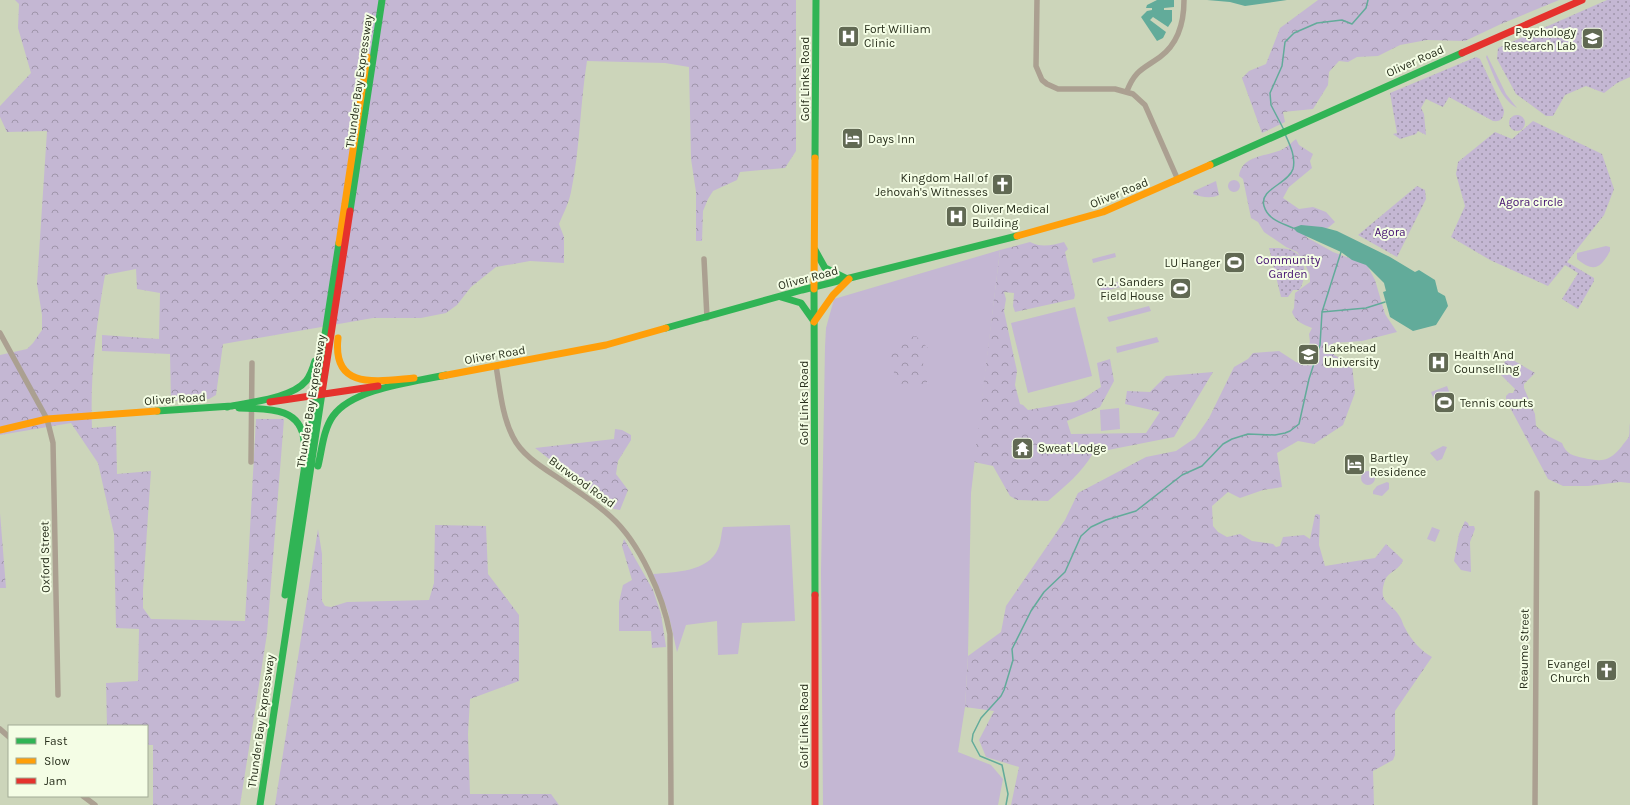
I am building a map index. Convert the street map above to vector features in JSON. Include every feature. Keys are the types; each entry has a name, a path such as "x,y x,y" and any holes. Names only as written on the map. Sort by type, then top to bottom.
{"main road":[{"name":"Thunder Bay Expressway","path":"254,805 330,291 376,0"},
{"name":"Thunder Bay Expressway","path":"260,805 340,288 382,0"},
{"name":"Golf Links Road","path":"815,805 814,246 816,0"},
{"name":"Oliver Road","path":"0,430 47,419 251,405 323,395 446,375 606,345 780,297 1080,219 1118,206 1178,180 1292,130 1385,86 1582,0"},
{"path":"780,297 797,301 806,306 814,322 833,295 849,279 825,268 814,246"},
{"path":"340,288 337,350 338,360 343,372 355,378 364,380 446,375"},
{"path":"251,405 290,391 305,382 312,372 330,291"},
{"path":"306,508 328,427 332,418 341,406 355,398 375,392 446,375"},
{"path":"251,405 294,416 301,425 304,437 297,512"}],"street":[{"path":"1037,0 1036,66 1042,80 1046,84 1058,89 1115,89 1127,91 1133,94 1145,105 1178,180"},
{"path":"1127,91 1133,76 1164,54 1174,42 1183,20 1184,0"},
{"path":"704,259 707,318"},
{"name":"Oxford Street","path":"0,333 47,419 53,443 58,695"},
{"path":"251,462 252,363"},
{"name":"Burwood Road","path":"496,366 508,423 513,437 520,448 532,460 612,517 632,544 659,593 667,618 670,634 671,805"},
{"name":"Reaume Street","path":"1535,805 1537,493"},
{"path":"0,729 8,736"},
{"path":"84,797 95,805"}],"green space":[{"path":"15,0 796,0 796,151 785,168 740,172 737,180 713,191 703,211 702,241 696,241 696,192 691,159 689,67 665,63 587,61 574,176 569,200 559,224 564,237 564,263 530,261 496,267 471,287 457,305 446,313 421,318 373,318 223,344 216,395 209,399 171,401 170,354 102,351 102,335 159,339 160,293 137,289 136,269 105,275 94,351 92,428 116,426 117,474 151,471 143,608 151,619 245,621 256,419 284,419 267,634 240,805 153,805 153,745 148,745 148,725 107,725 106,683 138,681 139,629 116,628 114,534 98,463 71,423 0,435 0,355 27,349 42,330 42,315 37,284 47,131 7,132 0,117 0,106 31,73 18,28 19,4"},
{"path":"1318,0 1559,0 1465,41 1427,40 1400,45 1378,56 1357,57 1348,62 1339,61 1329,72 1328,85 1313,109 1283,112 1285,122 1262,133 1242,78 1249,71 1266,64 1280,28"},
{"path":"1607,0 1630,0 1630,77 1617,83 1604,93 1586,86 1565,95 1553,116 1546,116 1516,94 1497,59 1498,48"},
{"path":"1487,55 1506,94 1517,108 1506,98 1494,78 1486,57"},
{"path":"1476,57 1480,59 1504,110 1502,119 1493,121 1449,97 1443,107 1426,99 1421,108 1424,114 1426,135 1418,131 1416,134 1400,139 1393,134 1397,133 1390,93"},
{"path":"1517,115 1524,120 1525,123 1520,130 1517,131 1510,126 1509,123 1514,116"},
{"name":"Agora circle","path":"1533,121 1602,154 1614,189 1604,215 1567,262 1594,278 1594,281 1578,309 1562,299 1578,273 1565,265 1548,286 1490,260 1451,237 1465,206 1456,174 1458,162 1495,132 1512,139"},
{"path":"1296,139 1299,145 1313,154 1310,161 1312,168 1289,187 1283,198 1299,209 1313,207 1326,212 1335,222 1329,227 1306,237 1333,252 1367,265 1375,280 1385,314 1397,332 1362,341 1333,343 1334,355 1352,365 1355,393 1343,425 1314,444 1298,441 1277,453 1282,487 1263,490 1240,498 1228,492 1212,506 1213,526 1218,532 1227,537 1240,534 1252,541 1273,544 1276,547 1280,546 1283,537 1304,535 1310,539 1315,515 1317,514 1320,515 1319,545 1325,566 1375,558 1386,544 1403,560 1400,566 1385,580 1383,588 1384,598 1401,618 1404,627 1413,641 1424,652 1432,657 1395,711 1395,755 1393,760 1373,771 1374,805 1011,805 1019,767 986,757 979,740 994,711 965,707 968,656 1001,632 1006,606 1065,520 1078,493 1146,457 1176,451 1195,438 1209,418 1234,367 1248,359 1253,353 1279,351 1300,363 1310,342 1309,334 1312,328 1295,318 1292,312 1294,308 1295,293 1310,282 1310,275 1303,260 1297,252 1286,247 1264,232 1258,222 1251,218 1243,179 1239,176 1241,169 1250,160 1277,152 1288,146"},
{"path":"1232,180 1236,180 1240,186 1236,192 1232,192 1228,188 1228,184"},
{"path":"1216,181 1219,195 1206,197 1193,194 1194,191"},
{"name":"Agora","path":"1417,186 1425,190 1426,199 1397,257 1358,235"},
{"path":"1030,242 1038,245 1051,245 1064,242 1068,249 1065,252 1075,295 1074,299 1015,312 1013,306 1014,293 1004,292 1006,299 1004,311 1017,371 1015,385 1020,404 1028,410 1074,402 1084,398 1101,387 1097,363 1110,359 1114,381 1100,407 1067,421 1071,434 1146,433 1160,412 1125,404 1127,391 1150,392 1166,376 1213,372 1174,437 1093,453 1084,467 1048,501 1017,500 1010,496 993,466 974,462 1000,250"},
{"path":"1606,246 1610,247 1610,251 1600,265 1596,267 1588,266 1577,259 1577,253"},
{"name":"Community Garden","path":"1269,248 1283,248 1293,251 1300,256 1304,265 1303,281 1299,290 1293,290 1288,297 1281,297"},
{"path":"1000,250 971,493 968,656 965,707 958,752 991,765 1003,779 998,805 823,805 821,572 825,347 826,328 834,299"},
{"path":"1115,253 1116,257 1093,263 1092,259"},
{"path":"1122,281 1124,286 1101,292 1100,287"},
{"path":"1149,306 1151,311 1109,322 1107,317"},
{"path":"1075,307 1092,376 1028,393 1011,323"},
{"path":"916,336 931,351 922,360 927,375 927,390 916,383 900,384 895,376 888,353 909,337"},
{"path":"1157,337 1159,342 1117,353 1116,347"},
{"path":"1508,357 1535,373 1524,384 1524,388 1535,414 1536,426 1548,436 1562,443 1570,454 1596,460 1605,460 1609,458 1628,438 1630,423 1630,483 1620,482 1588,486 1563,486 1548,479 1506,400 1506,396 1509,393 1513,393 1515,389 1498,372"},
{"name":"Tennis courts","path":"1447,386 1450,394 1434,400 1431,392"},
{"name":"Tennis courts","path":"1450,396 1453,404 1437,409 1434,402"},
{"path":"1119,408 1120,429 1101,431 1100,410"},
{"path":"615,429 622,430 631,435 631,440 618,461 616,474 628,490 620,510 614,509 535,448 614,439"},
{"path":"1443,446 1447,447 1442,459 1437,461 1430,453"},
{"path":"1365,471 1371,471 1375,475 1375,481 1371,485 1365,485 1361,481 1361,475"},
{"path":"1387,482 1389,483 1389,489 1382,496 1373,494 1373,491 1377,486"},
{"path":"0,513 6,588 0,588"},
{"path":"1465,521 1469,526 1474,526 1475,529 1470,542 1471,572 1461,570 1454,561 1459,534"},
{"path":"435,525 486,526 488,574 519,615 519,681 470,699 468,734 470,794 551,794 559,805 275,805 318,529 322,554 322,601 325,606 331,607 347,602 429,600 434,583"},
{"path":"790,525 795,621 742,623 738,654 718,655 717,621 686,625 677,652 668,612 653,574 690,569 707,562 713,557 718,549 723,527"},
{"path":"1432,527 1440,530 1435,542 1427,539"},
{"path":"624,539 653,590 661,614 666,647 652,648 651,631 619,631 619,602 623,585 632,580 622,546"}],"water":[{"path":"1157,0 1174,0 1174,7 1164,8 1164,10 1172,10 1172,21 1168,27 1153,17 1150,20 1166,32 1163,38 1157,41 1141,17 1147,11 1152,10 1152,8 1146,8 1147,5"},
{"path":"1207,0 1287,0 1245,6 1230,2"},
{"path":"1301,225 1322,227 1337,231 1390,257 1415,272 1419,270 1435,280 1438,292 1445,296 1448,306 1436,325 1413,331 1390,317 1383,292 1386,291 1384,283 1366,265 1352,260 1341,252 1297,232 1293,228"}],"waterway":[{"path":"1284,130 1271,105 1270,93 1282,66 1285,42 1294,33 1317,23 1342,20 1352,24 1366,8 1368,0"},
{"path":"1285,134 1291,147 1294,160 1293,169 1286,179 1266,195 1264,206 1272,218 1293,228"},
{"path":"1322,312 1341,252"},
{"path":"1006,805 1008,794 1002,765 980,756 972,741 973,734 981,718 1001,696 1004,690 1013,660 1012,649 1031,611 1044,592 1065,572 1081,536 1091,527 1106,520 1136,511 1182,475 1202,466 1223,444 1232,439 1248,434 1275,435 1290,431 1299,424 1309,379 1320,345 1322,312 1366,308 1385,302"}],"traffic: fast":[{"path":"350,211 382,0"},
{"path":"815,158 816,0"},
{"path":"1210,165 1462,53"},
{"path":"666,328 802,290 1017,236"},
{"path":"285,595 339,243"},
{"path":"815,250 825,268 847,279"},
{"path":"814,289 815,595"},
{"path":"781,297 801,303 813,320"},
{"path":"227,407 269,399 290,392 306,381 311,374 315,361"},
{"path":"318,466 327,427 333,416 342,406 369,393 385,388 446,375"},
{"path":"260,805 322,393"},
{"path":"157,411 232,406"},
{"path":"239,408 271,410 289,415 296,421 301,430 304,441"}],"traffic: slow":[{"path":"339,243 367,57"},
{"path":"814,289 815,158"},
{"path":"1017,236 1103,212 1210,165"},
{"path":"814,322 833,295 849,279"},
{"path":"442,376 606,345 666,328"},
{"path":"338,338 338,355 342,367 350,375 360,379 373,381 414,378"},
{"path":"0,430 47,419 157,411"}],"traffic: jam":[{"path":"1462,53 1582,0"},
{"path":"322,393 350,211"},
{"path":"270,402 378,386"},
{"path":"815,595 815,805"}],"place":[{"name":"Fort William Clinic","path":"848,36"},
{"name":"Psychology Research Lab","path":"1592,39"},
{"name":"Days Inn","path":"852,139"},
{"name":"Kingdom Hall of Jehovah's Witnesses","path":"1003,185"},
{"name":"Oliver Medical Building","path":"957,216"},
{"name":"LU Hanger","path":"1235,263"},
{"name":"C. J. Sanders Field House","path":"1180,289"},
{"name":"Lakehead University","path":"1309,355"},
{"name":"Health And Counselling","path":"1438,362"},
{"name":"Tennis courts","path":"1444,403"},
{"name":"Sweat Lodge","path":"1023,448"},
{"name":"Bartley Residence","path":"1354,465"},
{"name":"Evangel Church","path":"1606,671"}]}
